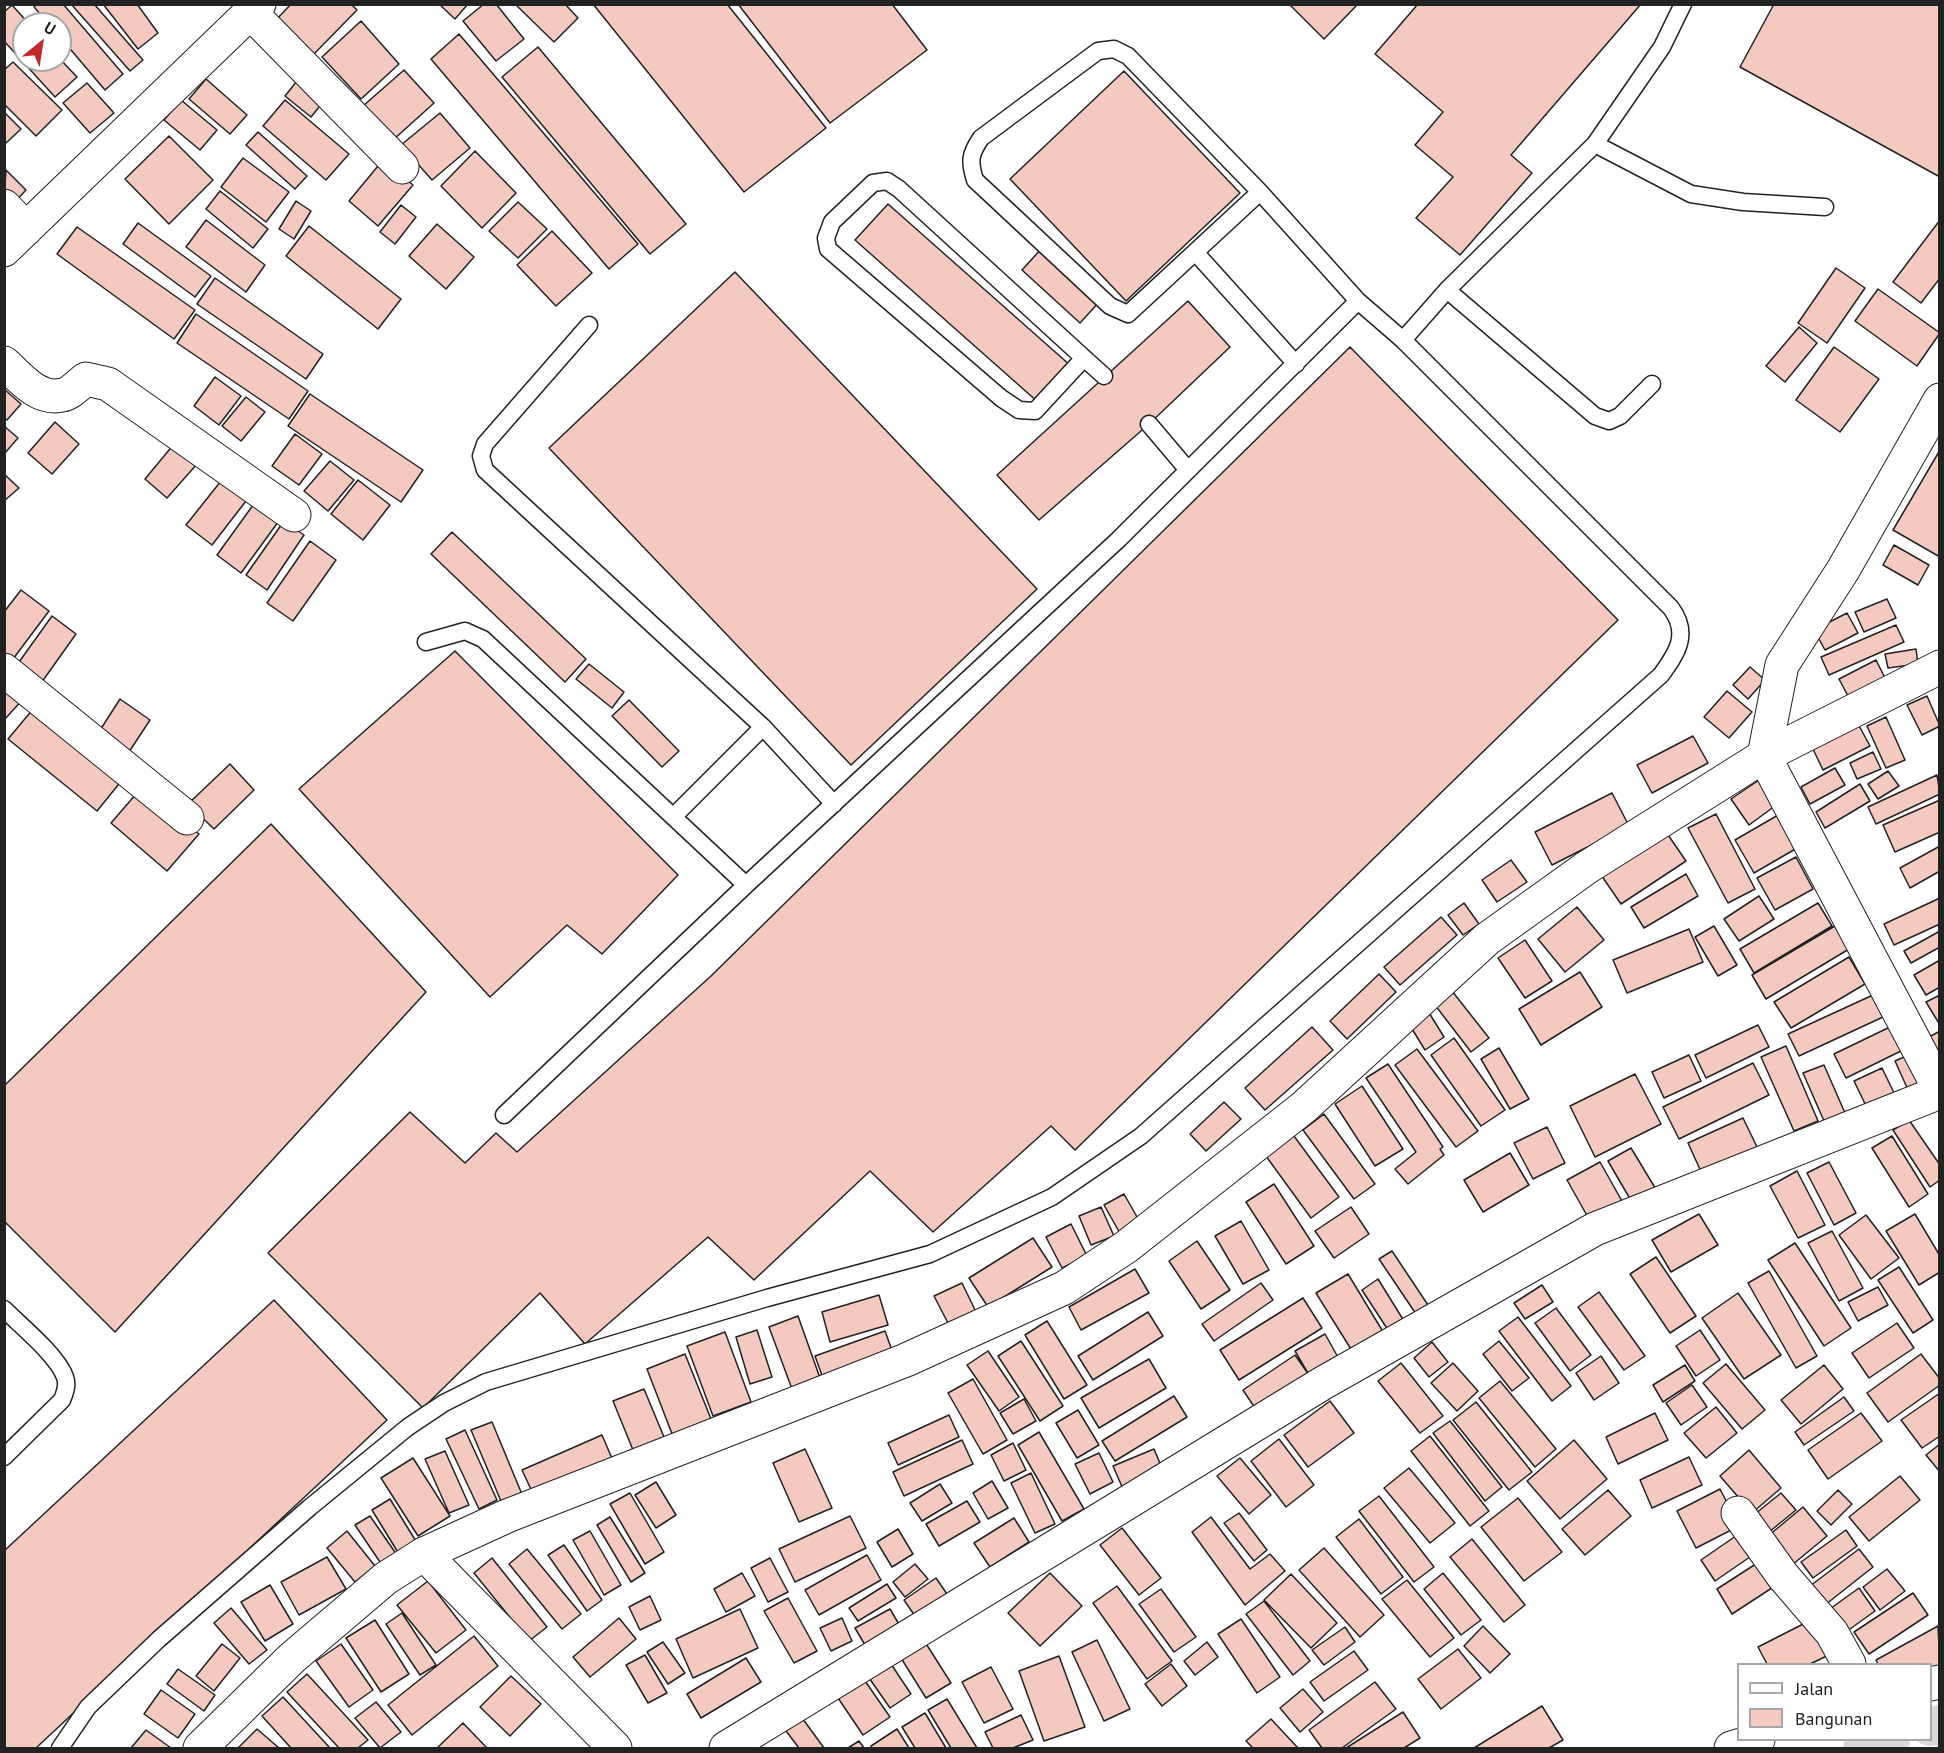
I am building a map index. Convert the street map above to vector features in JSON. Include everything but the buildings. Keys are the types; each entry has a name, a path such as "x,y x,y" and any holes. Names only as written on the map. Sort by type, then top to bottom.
{"street":[{"path":"12,229 255,9 402,167"},
{"path":"4,363 33,390 50,396 63,395 86,379 108,384 294,515"},
{"path":"726,1749 1323,1383 1595,1229 1940,1091 1764,756 1782,664 1843,570 1940,400"},
{"path":"200,1749 292,1658 386,1578 424,1554 507,1516 906,1360 1064,1288 1126,1247 1304,1107 1487,939 1586,868 1764,756 1940,667"},
{"path":"4,670 187,818"},
{"path":"1738,1513 1783,1576 1832,1633 1848,1663"},
{"path":"424,1554 615,1749"},
{"path":"1731,1749 1755,1741"}],"lane":[{"path":"1403,340 1447,290 1595,144 1662,47 1683,4"},
{"path":"60,1749 88,1707 159,1639 309,1508 408,1427 444,1403 486,1382 777,1295 930,1254 1052,1197 1141,1136 1661,675 1679,649 1678,618 1674,613 1403,340 1358,301 1260,192 1128,56 1114,49 1098,51 981,138 971,152 970,164 975,180 1119,312 1128,314 1260,192"},
{"path":"1595,144 1691,194 1743,202 1825,207"},
{"path":"1084,358 1035,411 1019,410 1001,398 828,249 826,238 832,222 873,183 887,181 908,197 1104,376"},
{"path":"1195,252 1296,364"},
{"path":"1447,290 1595,416 1609,421 1620,416 1652,384"},
{"path":"504,1115 746,885 1119,539 1358,301"},
{"path":"589,325 485,444 481,456 485,470 763,727 834,804"},
{"path":"1149,424 1188,470"},
{"path":"426,642 465,631 483,639 746,885"},
{"path":"674,816 763,727"},
{"path":"4,1309 57,1364 66,1378 66,1389 62,1400 4,1457"}],"waterway":[{"path":"1932,1726 1940,1724"},
{"path":"1862,1748 1887,1741"}]}
